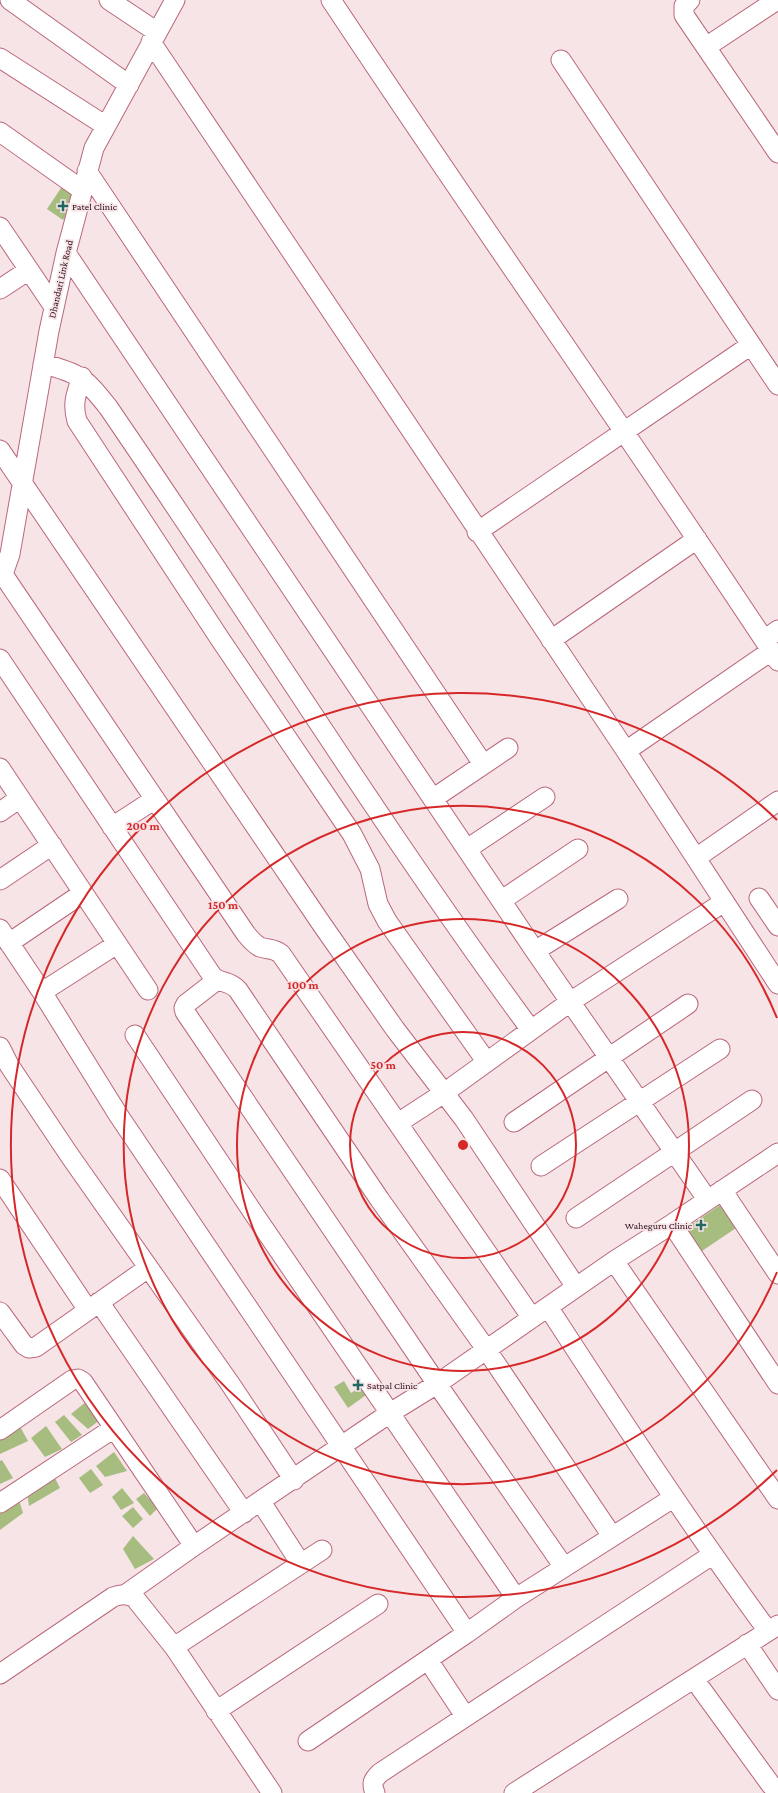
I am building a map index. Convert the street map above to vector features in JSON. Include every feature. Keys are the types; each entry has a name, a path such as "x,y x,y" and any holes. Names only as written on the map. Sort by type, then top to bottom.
{"street":[{"path":"10,0 129,84"},
{"path":"109,0 154,37 329,306 550,640 626,751 778,984"},
{"name":"Dhandari Link Road","path":"1,573 10,554 54,307 87,170 94,148 175,0"},
{"path":"331,0 696,539 773,646 626,751"},
{"path":"690,0 684,6 684,15 778,153"},
{"path":"706,48 777,1"},
{"path":"0,58 106,126"},
{"path":"561,60 778,385"},
{"path":"0,132 82,190"},
{"path":"87,170 484,764"},
{"path":"0,227 54,307"},
{"path":"66,253 434,798 535,951 674,1152 714,1194 778,1274"},
{"path":"0,289 29,270"},
{"path":"478,532 751,345"},
{"path":"43,364 67,370 82,378 108,407 363,788 484,966 531,1030"},
{"path":"82,378 73,409 77,421 220,639 352,834 364,854 370,869 378,904 387,921 486,1061"},
{"path":"0,450 318,919 395,1029 464,1119 576,1287"},
{"path":"550,640 696,539"},
{"path":"1,573 246,934 261,947 276,950 281,954 532,1318"},
{"path":"0,659 213,976 217,980 232,984 238,990 380,1200 486,1349 612,1536"},
{"path":"434,798 508,748"},
{"path":"0,768 148,990"},
{"path":"467,849 545,797"},
{"path":"0,812 20,798"},
{"path":"112,827 154,799"},
{"path":"696,858 778,802"},
{"path":"0,880 52,845"},
{"path":"502,900 578,849"},
{"path":"83,893 5,936 42,992 119,1116 467,1633"},
{"path":"759,898 778,926"},
{"path":"535,951 618,899"},
{"path":"398,1123 444,1093 486,1061 570,1002 724,902"},
{"path":"42,992 117,944"},
{"path":"217,980 186,1004 184,1008 185,1012 437,1384 564,1567"},
{"path":"514,1122 688,1004"},
{"path":"135,1035 516,1598"},
{"path":"0,1047 4,1068 231,1385 294,1480"},
{"path":"541,1166 720,1049"},
{"path":"576,1218 752,1100"},
{"path":"0,1674 113,1597 126,1594 390,1413 437,1384 614,1261 778,1153"},
{"path":"0,1179 244,1514"},
{"path":"672,1224 778,1384"},
{"path":"614,1261 778,1499"},
{"path":"0,1312 19,1339 29,1348 36,1347 148,1268"},
{"path":"514,1793 773,1628 712,1555 548,1307"},
{"path":"0,1430 72,1380 78,1379 83,1382 194,1546"},
{"path":"0,1503 114,1428"},
{"path":"308,1741 428,1660 516,1598 673,1498"},
{"path":"260,1502 301,1564"},
{"path":"174,1647 322,1550"},
{"path":"370,1791 373,1780 380,1773 712,1555"},
{"path":"126,1594 134,1597 174,1647 272,1793"},
{"path":"216,1711 378,1604"},
{"path":"747,1644 778,1690"},
{"path":"428,1660 465,1716"},
{"path":"694,1679 771,1785 778,1790"}],"building":[{"path":"63,185 79,196 63,220 47,209"},
{"path":"723,1203 739,1226 696,1255 680,1232"},
{"path":"344,1381 351,1393 360,1387 366,1395 348,1408 334,1387"},
{"path":"87,1401 100,1420 88,1429 71,1414"},
{"path":"64,1415 82,1435 71,1442 55,1422"},
{"path":"18,1423 28,1441 0,1454 0,1435"},
{"path":"46,1426 62,1449 45,1457 31,1438"},
{"path":"114,1452 127,1471 105,1477 96,1466"},
{"path":"2,1460 13,1478 0,1484 0,1461"},
{"path":"91,1469 103,1485 90,1493 79,1478"},
{"path":"53,1474 60,1488 29,1506 27,1492"},
{"path":"122,1488 134,1503 121,1510 112,1497"},
{"path":"144,1493 158,1508 150,1516 136,1499"},
{"path":"19,1500 23,1513 0,1530 0,1512"},
{"path":"133,1507 143,1519 133,1528 122,1516"},
{"path":"133,1536 154,1559 135,1569 123,1549"}],"place":[{"name":"Patel Clinic","path":"63,206"},
{"name":"Waheguru Clinic","path":"701,1225"},
{"name":"Satpal Clinic","path":"358,1385"}]}
